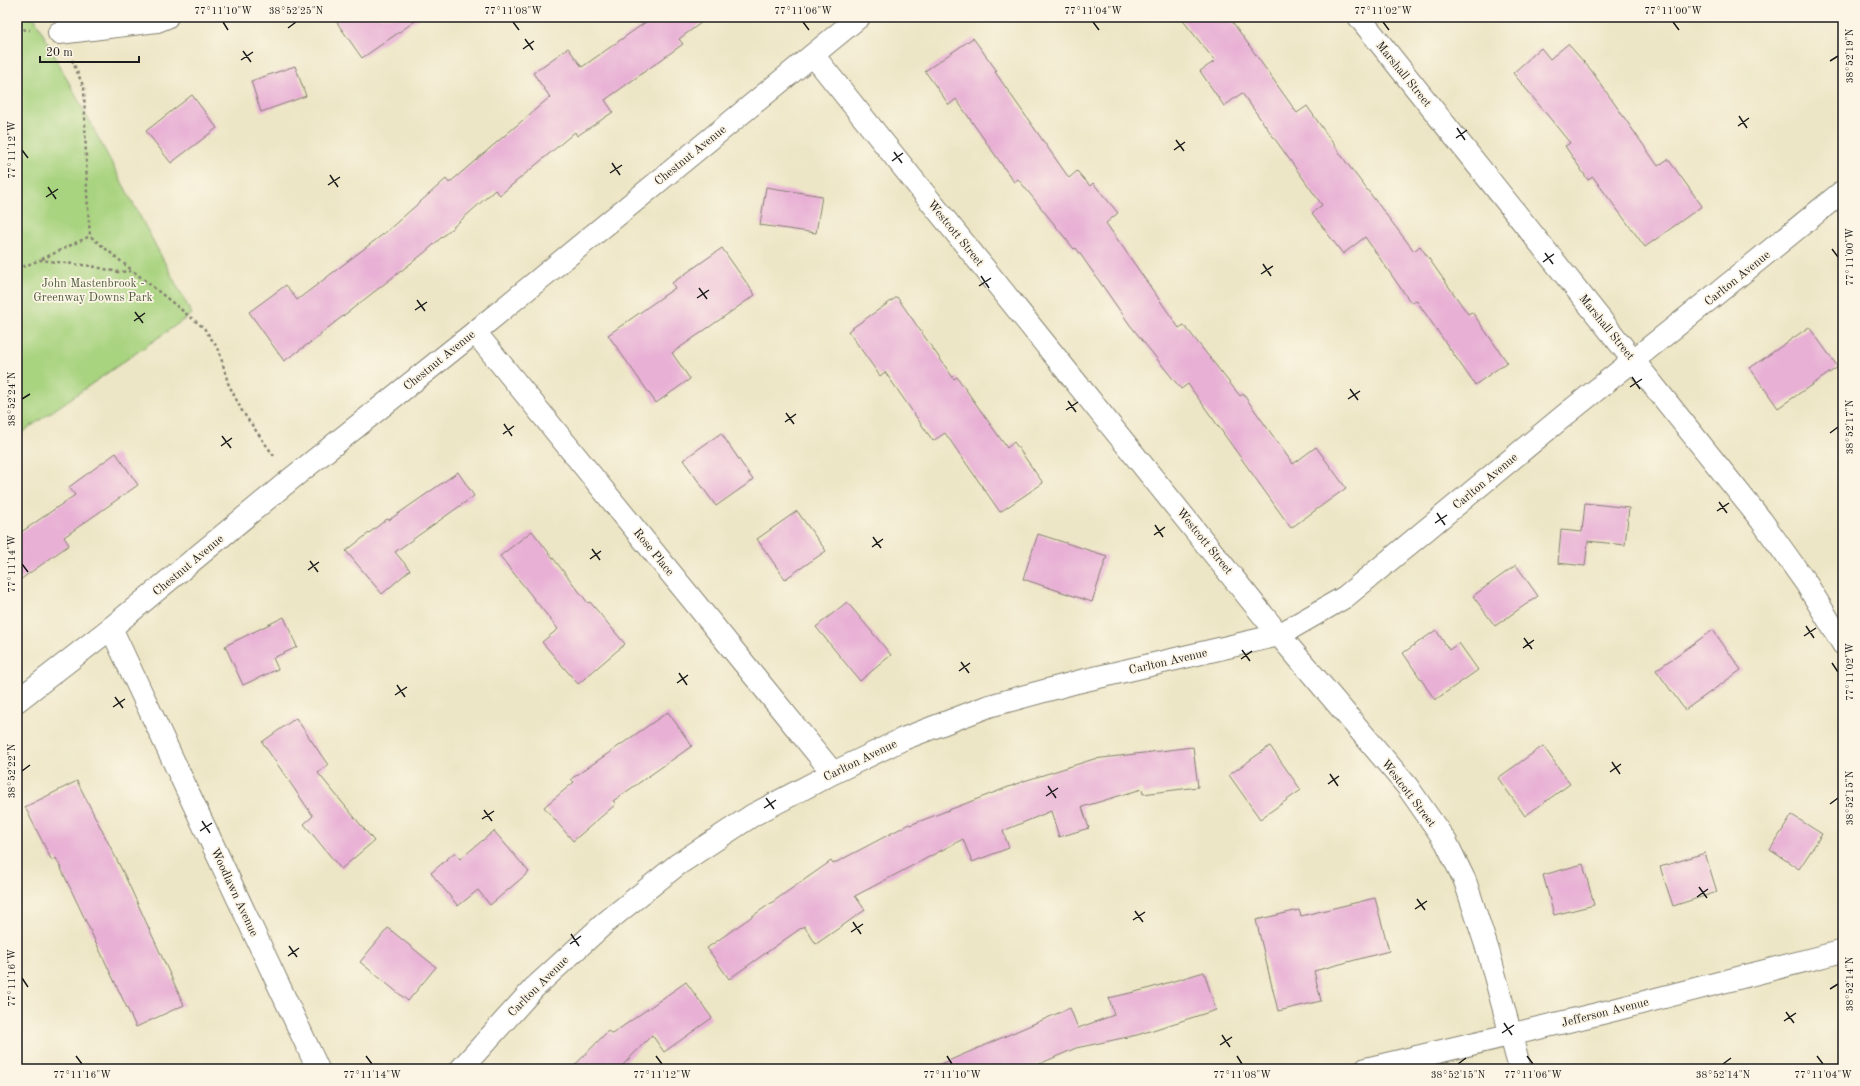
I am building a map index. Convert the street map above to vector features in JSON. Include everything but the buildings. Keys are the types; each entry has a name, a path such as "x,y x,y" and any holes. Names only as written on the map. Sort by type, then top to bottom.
{"street":[{"path":"60,33 157,21 167,17"},
{"name":"Chestnut Avenue","path":"17,702 111,628 291,479 475,332 859,17"},
{"name":"Marshall Street","path":"1358,17 1761,520 1806,582 1843,644"},
{"name":"Westcott Street","path":"813,55 1280,636 1407,786 1446,842 1465,881 1489,954 1520,1069"},
{"name":"Carlton Avenue","path":"461,1069 534,988 604,923 671,870 753,815 833,772 903,739 989,706 1077,682 1280,636 1345,597 1843,191"},
{"name":"Rose Place","path":"475,332 833,772"},
{"name":"Woodlawn Avenue","path":"111,628 318,1069"},
{"name":"Jefferson Avenue","path":"1366,1069 1614,1010 1843,951"}],"path":[{"path":"60,33 84,88 87,194 90,236 204,328 219,350 228,383 242,411 291,479"},
{"path":"17,269 40,260 90,236"},
{"path":"40,260 91,266 118,272 133,271"}],"green space":[{"name":"John Mastenbrook - Greenway Downs Park","path":"17,17 34,17 192,314 17,436"}]}
